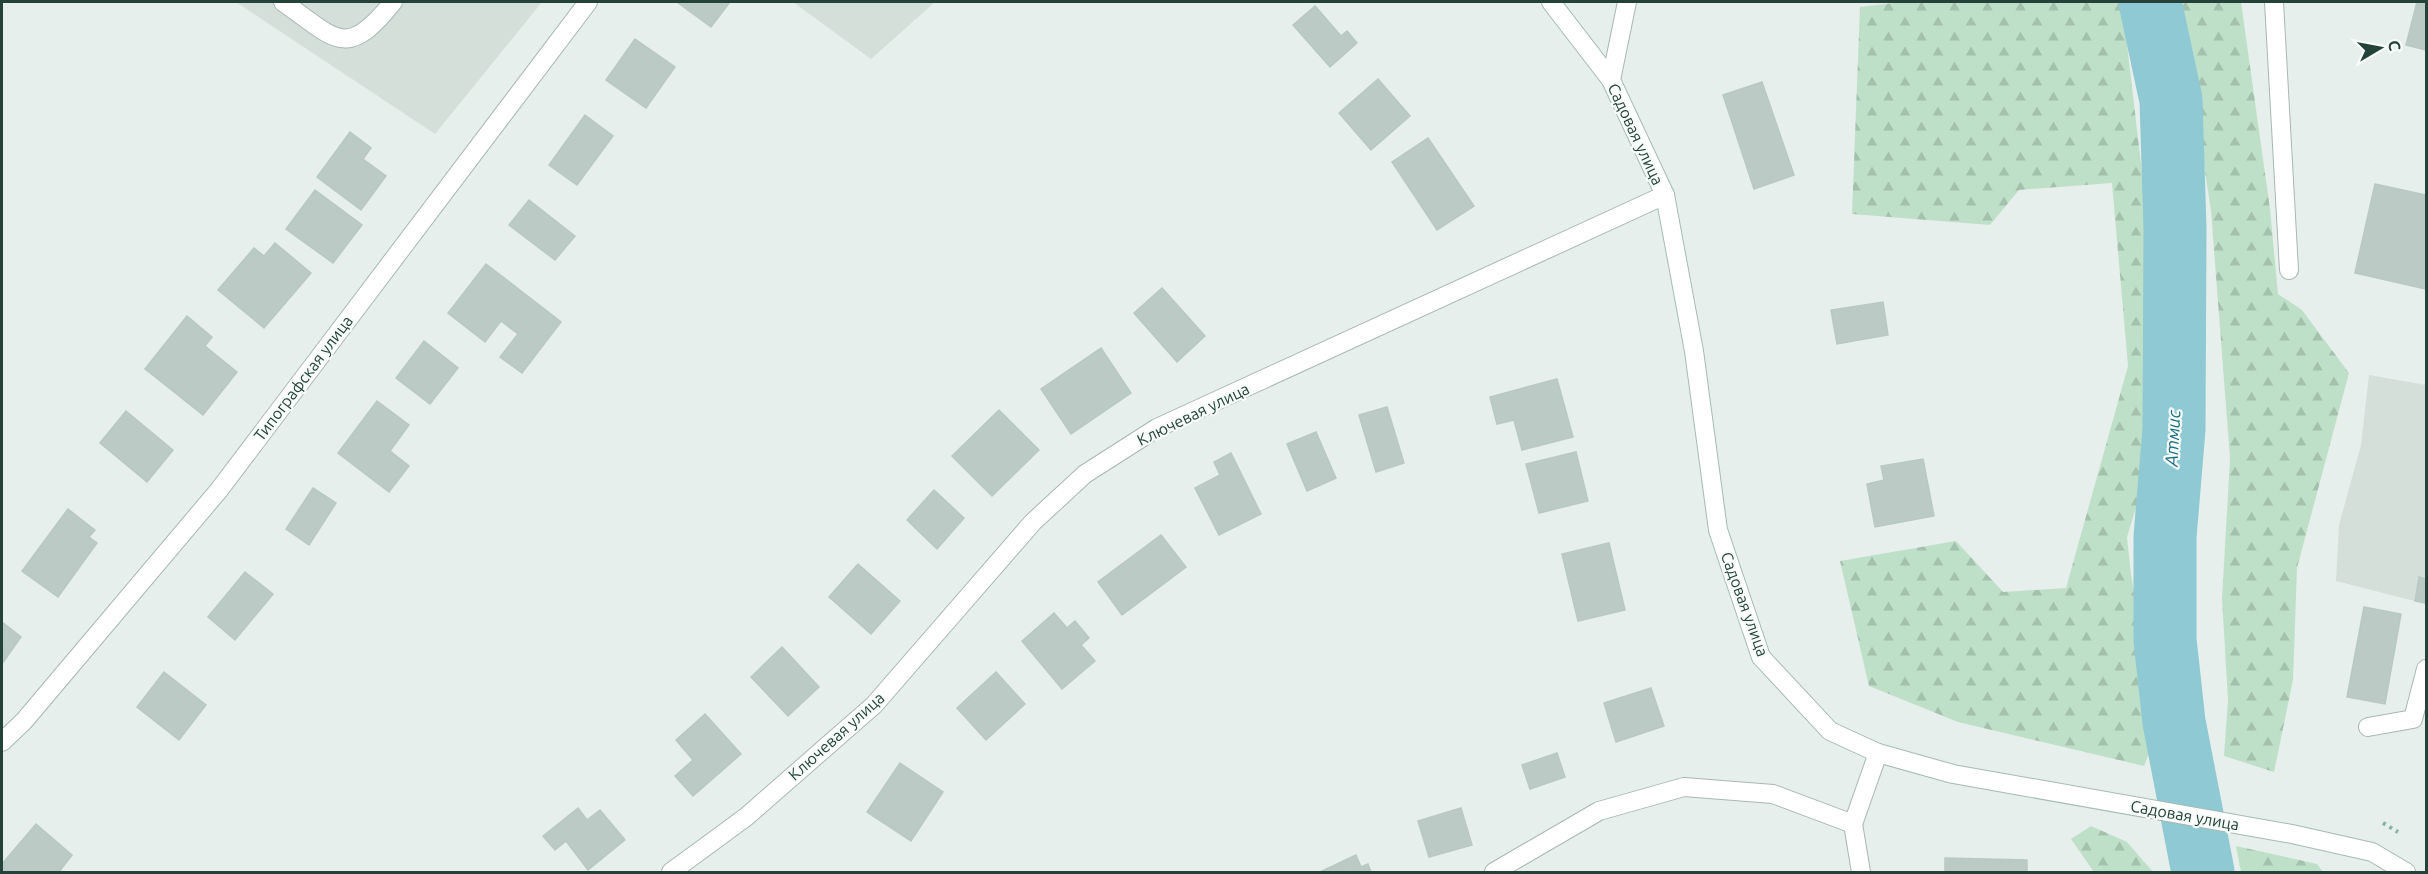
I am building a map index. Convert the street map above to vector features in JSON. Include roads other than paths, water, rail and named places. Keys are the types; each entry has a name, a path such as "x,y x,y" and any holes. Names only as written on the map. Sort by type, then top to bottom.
{"street":[{"path":"283,2 331,35 347,39 363,35 393,2"},
{"name":"Типографская улица","path":"2,742 24,721 219,490 588,2"},
{"name":"Садовая улица","path":"1551,2 1611,80 1665,195 1694,351 1718,530 1761,657 1830,731 1878,753 1953,774 2292,834 2372,852 2406,873"},
{"path":"1611,80 1627,2"},
{"path":"2274,2 2289,270"},
{"name":"Ключевая улица","path":"671,873 746,817 874,705 1033,522 1085,474 1157,428 1665,195"},
{"path":"2368,727 2413,719 2427,669"},
{"path":"1861,873 1853,824 1878,753"},
{"path":"1494,873 1599,811 1684,787 1773,794 1853,824"}],"waterway":[{"name":"Атмис","path":"2150,2 2171,100 2175,229 2174,429 2165,537 2165,640 2174,722 2203,872"}]}
